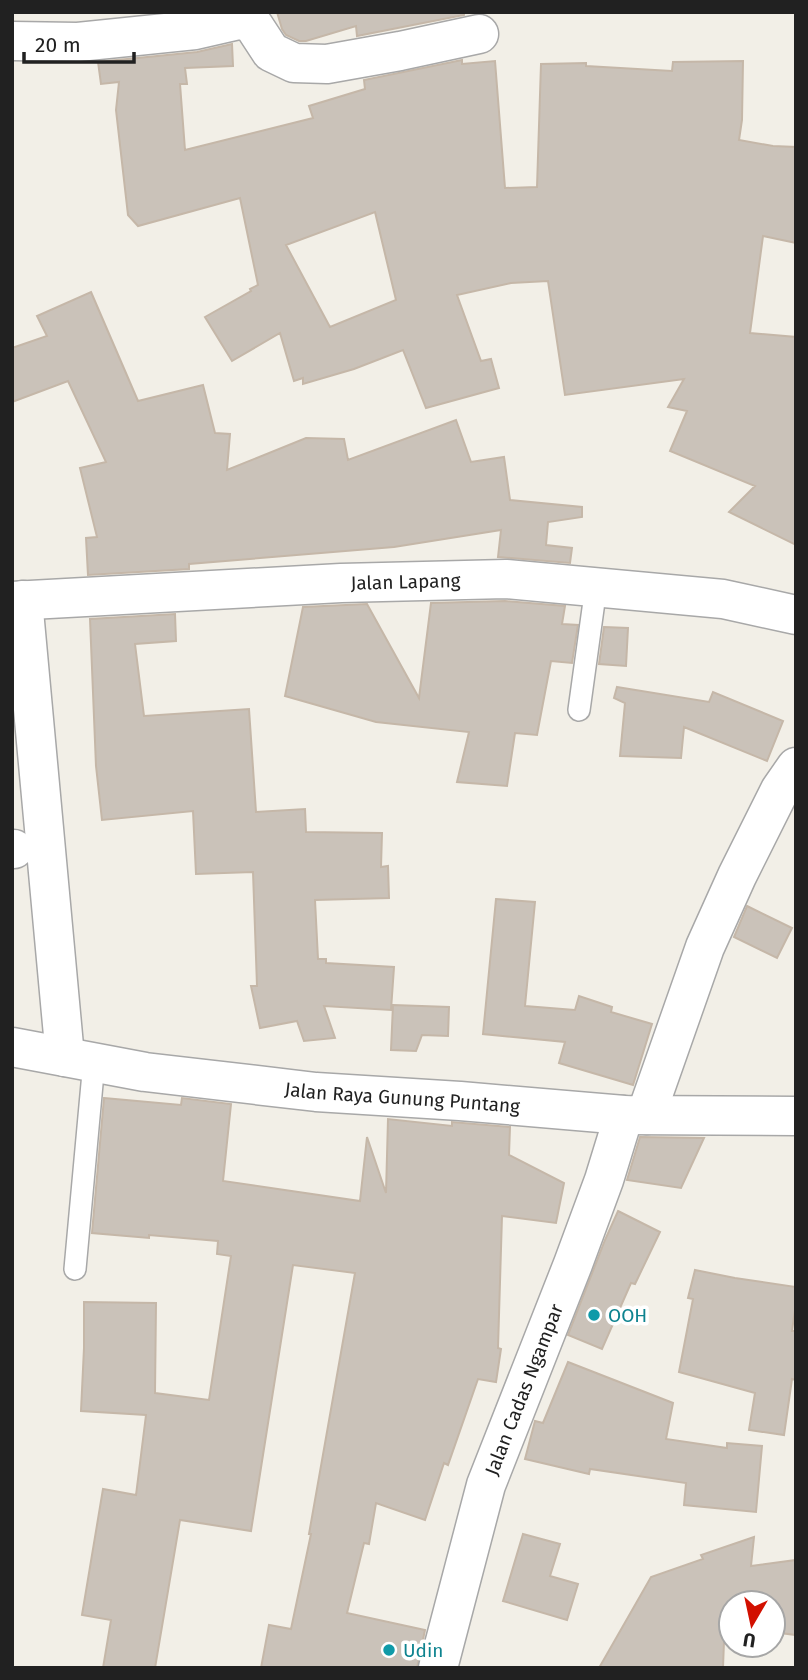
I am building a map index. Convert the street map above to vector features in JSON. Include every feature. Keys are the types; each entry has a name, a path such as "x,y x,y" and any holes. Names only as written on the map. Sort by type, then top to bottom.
{"street":[{"path":"12,41 78,42 195,30 243,19 254,26 271,52 294,63 327,64 480,34"},
{"name":"Jalan Lapang","path":"17,601 341,583 506,579 723,599 796,615"},
{"path":"17,601 79,1059"},
{"name":"Jalan Cadas Ngampar","path":"438,1668 486,1485 604,1180 635,1115 737,877 780,790 796,766"},
{"name":"Jalan Raya Gunung Puntang","path":"12,1047 145,1072 316,1092 635,1115 796,1116"}],"lane":[{"path":"579,710 596,587"},
{"path":"75,1269 79,1059"}],"building":[{"path":"277,12 464,12 464,15 357,36 356,26 299,41 286,35"},
{"path":"232,44 233,66 185,68 187,84 180,84 185,150 313,118 309,106 365,89 364,80 462,60 462,64 495,61 505,188 537,187 541,64 586,63 586,66 672,71 673,62 743,61 739,140 796,147 796,243 763,236 750,333 796,337 796,545 729,512 755,486 670,451 687,411 668,407 684,379 565,395 548,281 511,283 457,295 481,361 491,359 499,388 426,408 403,350 354,369 303,384 303,378 294,381 280,333 232,361 205,317 258,285 240,198 138,226 128,215 116,110 119,82 101,84 98,62 197,52","holes":["375,212 396,300 330,327 286,245"]},
{"path":"91,292 138,401 203,385 215,433 230,434 227,470 306,438 344,439 348,460 456,420 471,462 504,457 510,500 582,507 582,517 548,522 546,545 572,548 570,563 498,557 501,530 394,547 189,564 189,569 88,575 86,538 97,537 80,468 106,462 68,381 12,402 12,348 47,336 37,316"},
{"path":"505,601 565,606 562,624 578,625 572,663 551,661 537,735 515,733 507,786 457,782 469,732 376,722 285,696 303,607 367,604 419,698 431,603"},
{"path":"175,614 176,641 135,644 144,716 249,709 256,812 305,809 306,832 382,833 381,867 388,866 389,898 315,900 318,959 326,959 326,963 394,967 391,1010 324,1006 335,1038 304,1041 297,1021 260,1028 251,986 257,986 253,872 196,874 193,811 102,820 96,766 90,619"},
{"path":"604,627 628,628 626,666 599,664"},
{"path":"617,687 709,702 713,692 783,721 767,761 684,727 681,758 620,756 625,703 614,698"},
{"path":"496,899 535,902 525,1006 575,1010 579,996 612,1007 611,1012 652,1024 633,1085 559,1063 565,1042 483,1034"},
{"path":"747,906 792,928 777,958 734,937"},
{"path":"393,1005 449,1007 448,1036 422,1035 416,1051 391,1050"},
{"path":"104,1098 181,1105 182,1098 231,1104 223,1181 360,1201 367,1137 386,1193 388,1119 452,1126 452,1122 510,1127 509,1155 564,1183 556,1223 502,1216 498,1348 501,1349 496,1382 478,1379 448,1465 444,1463 425,1520 376,1503 369,1544 364,1543 347,1613 425,1630 417,1668 261,1668 269,1625 291,1629 311,1534 355,1273 293,1265 251,1531 180,1520 155,1668 103,1668 111,1620 82,1615 103,1489 136,1495 146,1415 81,1411 84,1302 156,1303 155,1393 209,1400 231,1256 217,1254 218,1241 92,1233"},
{"path":"640,1137 704,1138 681,1188 627,1180"},
{"path":"618,1211 660,1232 635,1284 631,1283 602,1349 568,1335"},
{"path":"695,1270 796,1287 792,1331 796,1331 796,1380 792,1379 784,1435 749,1430 755,1393 679,1372 693,1299 688,1298"},
{"path":"568,1362 673,1403 666,1439 727,1448 727,1443 762,1446 756,1512 684,1505 686,1483 590,1469 589,1474 525,1459 535,1421 543,1423"},
{"path":"523,1534 560,1544 550,1576 578,1584 567,1620 503,1601"},
{"path":"754,1537 751,1566 796,1560 796,1635 787,1634 787,1589 717,1589 717,1659 723,1659 723,1668 599,1668 651,1577 703,1559 701,1555"}],"place":[{"name":"OOH","path":"594,1315"},
{"name":"Udin","path":"389,1650"}]}
